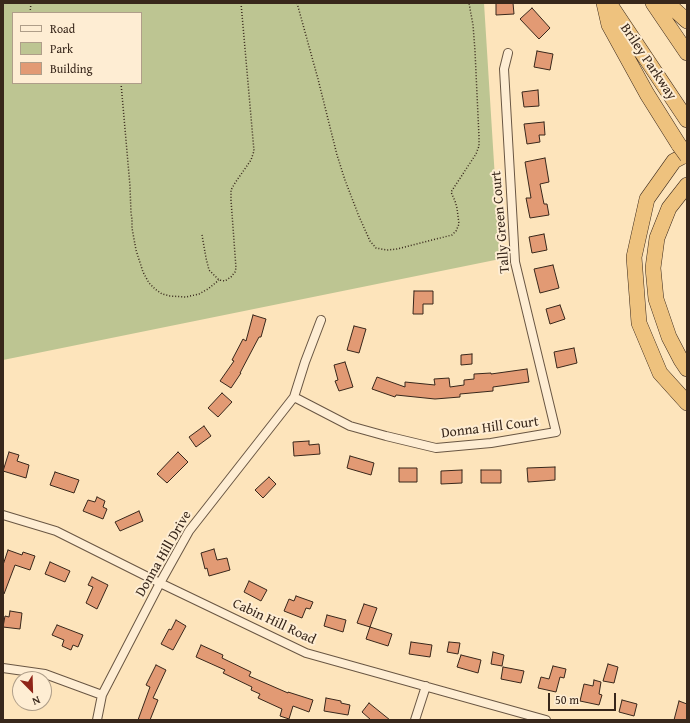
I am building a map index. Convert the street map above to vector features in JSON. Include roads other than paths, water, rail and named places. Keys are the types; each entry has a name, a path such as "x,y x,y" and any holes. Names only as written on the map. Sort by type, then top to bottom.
{"highway":[{"path":"604,3 609,25 647,94 684,152 674,161 647,199 634,257 639,323 660,373 687,403"},
{"name":"Briley Parkway","path":"609,3 687,120"},
{"path":"653,3 687,53"},
{"path":"667,3 687,21"},
{"path":"687,185 669,208 657,238 653,268 656,299 668,337 687,369"}],"street":[{"name":"Tally Green Court","path":"508,53 504,69 515,262 551,409"},
{"name":"Donna Hill Drive","path":"97,720 102,695 160,583 189,531 294,397 305,362 321,320"},
{"name":"Donna Hill Court","path":"294,397 350,426 436,448 491,443 556,432 551,409"},
{"name":"Cabin Hill Road","path":"3,514 56,531 306,653 546,720"},
{"path":"3,668 45,674 102,695"},
{"path":"415,720 426,686"}]}
